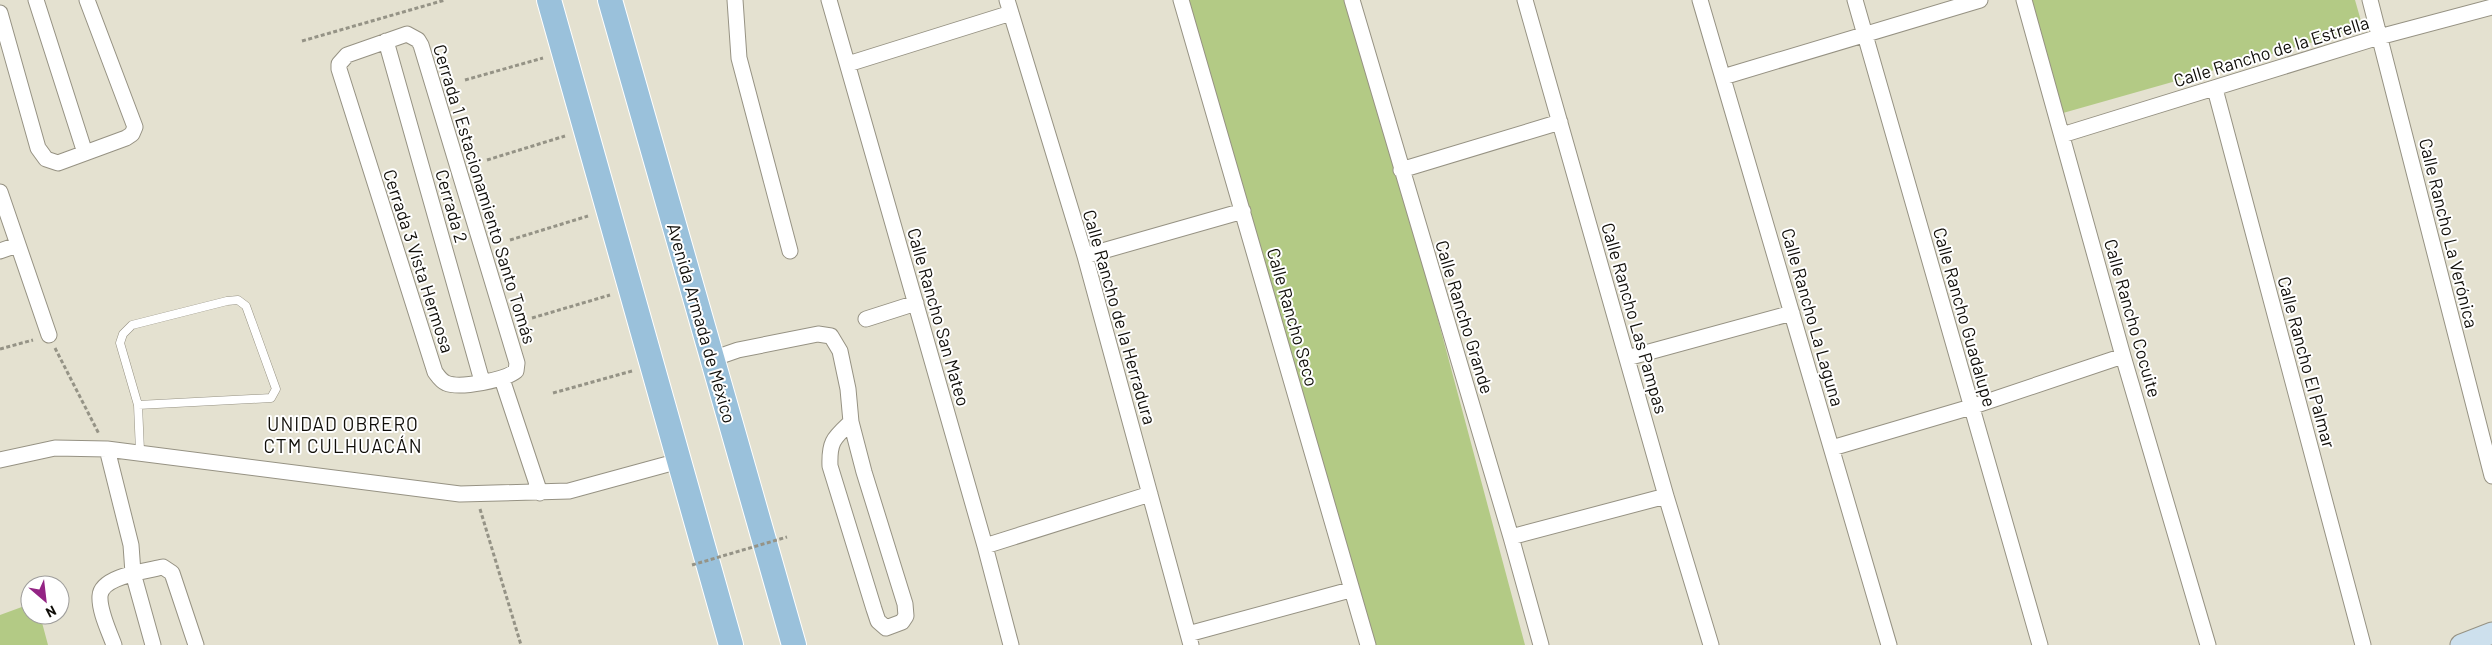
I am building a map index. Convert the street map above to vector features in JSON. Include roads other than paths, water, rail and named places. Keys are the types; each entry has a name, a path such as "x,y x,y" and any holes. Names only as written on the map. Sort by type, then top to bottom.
{"main road":[{"path":"548,0 730,645"},
{"name":"Avenida Armada de México","path":"610,0 794,645"},
{"path":"2461,645 2492,633"}],"street":[{"path":"36,0 85,153"},
{"path":"0,13 38,148 46,159 58,163 126,138 132,134 135,127 87,0"},
{"path":"735,0 739,58 790,251"},
{"name":"Calle Rancho San Mateo","path":"829,0 985,546 1011,645"},
{"name":"Calle Rancho Seco","path":"1181,0 1243,211 1350,590 1368,645"},
{"name":"Calle Rancho Grande","path":"1352,0 1511,537 1541,645"},
{"name":"Calle Rancho Las Pampas","path":"1525,0 1666,496 1711,645"},
{"name":"Calle Rancho La Laguna","path":"1700,0 1889,645"},
{"name":"Calle Rancho Guadalupe","path":"1855,0 2040,645"},
{"path":"1723,77 1980,0"},
{"name":"Calle Rancho Cocuite","path":"2024,0 2123,356 2208,645"},
{"name":"Calle Rancho La Verónica","path":"2370,0 2492,476"},
{"path":"848,64 1009,7"},
{"name":"Calle Rancho de la Herradura","path":"1009,7 1085,256 1190,640"},
{"name":"Calle Rancho de la Estrella","path":"2062,135 2379,37 2492,7"},
{"name":"Cerrada 1 Estacionamiento Santo Tomás","path":"339,70 339,64 347,55 407,34 418,40 421,45 517,363 516,371 502,379"},
{"name":"Cerrada 2","path":"386,41 482,382"},
{"name":"Cerrada 3 Vista Hermosa","path":"339,70 434,372 447,384 502,379"},
{"name":"Calle Rancho El Palmar","path":"2215,89 2363,645"},
{"path":"1401,170 1560,122"},
{"path":"0,192 49,335"},
{"path":"1085,256 1243,211"},
{"path":"0,251 17,245"},
{"path":"866,319 916,303"},
{"path":"1627,358 1792,313"},
{"path":"712,359 738,350 818,334 831,336 840,351 848,389 851,422 864,472 905,604 906,616 902,622 886,628 878,621 830,466 830,449 833,440 851,422"},
{"path":"1832,448 1971,407 2123,356"},
{"path":"502,379 540,493"},
{"path":"0,460 55,448 140,451 460,494 569,491 679,461"},
{"path":"107,449 131,545 133,573 153,645"},
{"path":"985,546 1150,494"},
{"path":"1511,537 1666,496"},
{"path":"114,645 99,599 101,589 107,583 133,573 163,568 172,573 196,645"},
{"path":"1190,640 1350,590"}],"lane":[{"path":"138,406 271,398 276,389 246,306 238,300 227,301 132,325 123,334 120,343 138,406 140,451"}],"district":[{"name":"UNIDAD OBRERO CTM CULHUACÁN","path":"343,434"}]}
